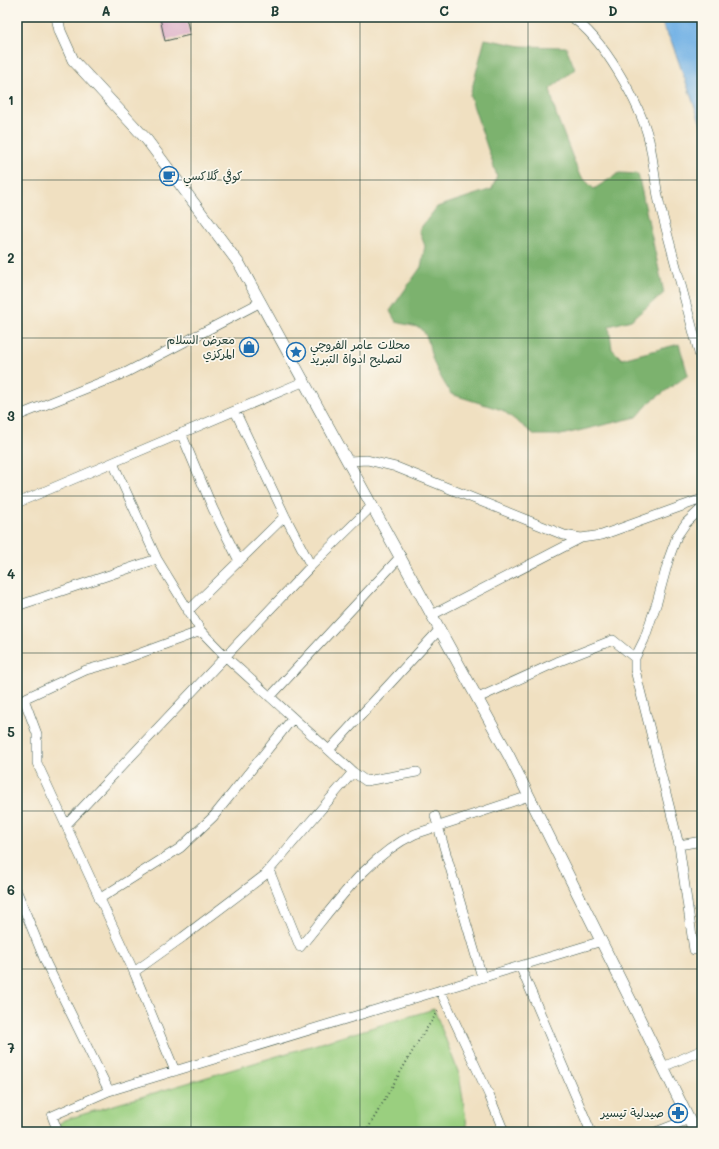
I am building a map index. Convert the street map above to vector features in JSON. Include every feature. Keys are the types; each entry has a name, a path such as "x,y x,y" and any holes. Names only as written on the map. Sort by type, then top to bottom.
{"street":[{"path":"57,17 60,31 73,60 147,140 240,265 478,698 602,941 695,1132"},
{"path":"571,17 579,22 601,48 627,85 649,140 657,192 702,364"},
{"path":"17,416 127,372 261,302"},
{"path":"17,503 305,381"},
{"path":"235,411 285,516 311,566"},
{"path":"181,434 213,510 239,561"},
{"path":"349,461 367,460 396,467 564,535 581,538 602,535 702,499"},
{"path":"113,463 157,559 201,631 226,657 352,772 366,781 417,772"},
{"path":"66,825 311,566 373,505"},
{"path":"695,950 679,845 635,670 635,658 644,640 677,536 686,523 702,508"},
{"path":"188,611 285,516"},
{"path":"432,614 581,538"},
{"path":"270,697 401,556"},
{"path":"17,606 157,559"},
{"path":"329,750 440,629"},
{"path":"175,1071 134,972 37,763 37,734 20,700 86,670 119,661 201,631"},
{"path":"478,698 557,662 613,640 635,658"},
{"path":"99,899 180,848 213,817 293,718"},
{"path":"134,972 183,937 269,870 352,772"},
{"path":"269,870 300,947 364,871 398,842 415,834 529,796"},
{"path":"435,816 482,977"},
{"path":"679,845 702,841"},
{"path":"17,892 46,963 109,1091"},
{"path":"58,1132 52,1116 109,1091 602,941"},
{"path":"520,966 591,1132"},
{"path":"440,990 489,1094 504,1132"},
{"path":"663,1067 702,1050"},
{"path":"656,1132 689,1119"}],"path":[{"path":"366,1132 419,1040 445,1001"}],"green space":[{"path":"485,39 521,46 566,47 575,69 550,89 556,114 579,174 594,189 619,173 638,174 664,293 631,320 609,326 612,349 622,359 679,344 688,375 650,402 637,417 561,435 535,435 502,410 451,394 436,367 424,332 421,328 396,322 390,311 421,267 425,246 419,230 437,207 492,189 497,176 470,96"},
{"path":"434,1009 459,1074 468,1132 61,1132 58,1125 64,1120"}],"water":[{"path":"659,17 702,17 702,127 672,43"}],"building":[{"path":"186,17 190,35 165,41 160,18"}],"place":[{"name":"كوفي گلاكسي","path":"169,176"},
{"name":"معرض السلام المركزي","path":"249,347"},
{"name":"محلات عامر الفروچي لتصليح ادواة التبريد","path":"296,352"},
{"name":"صيدلية تيسير","path":"678,1113"}]}
